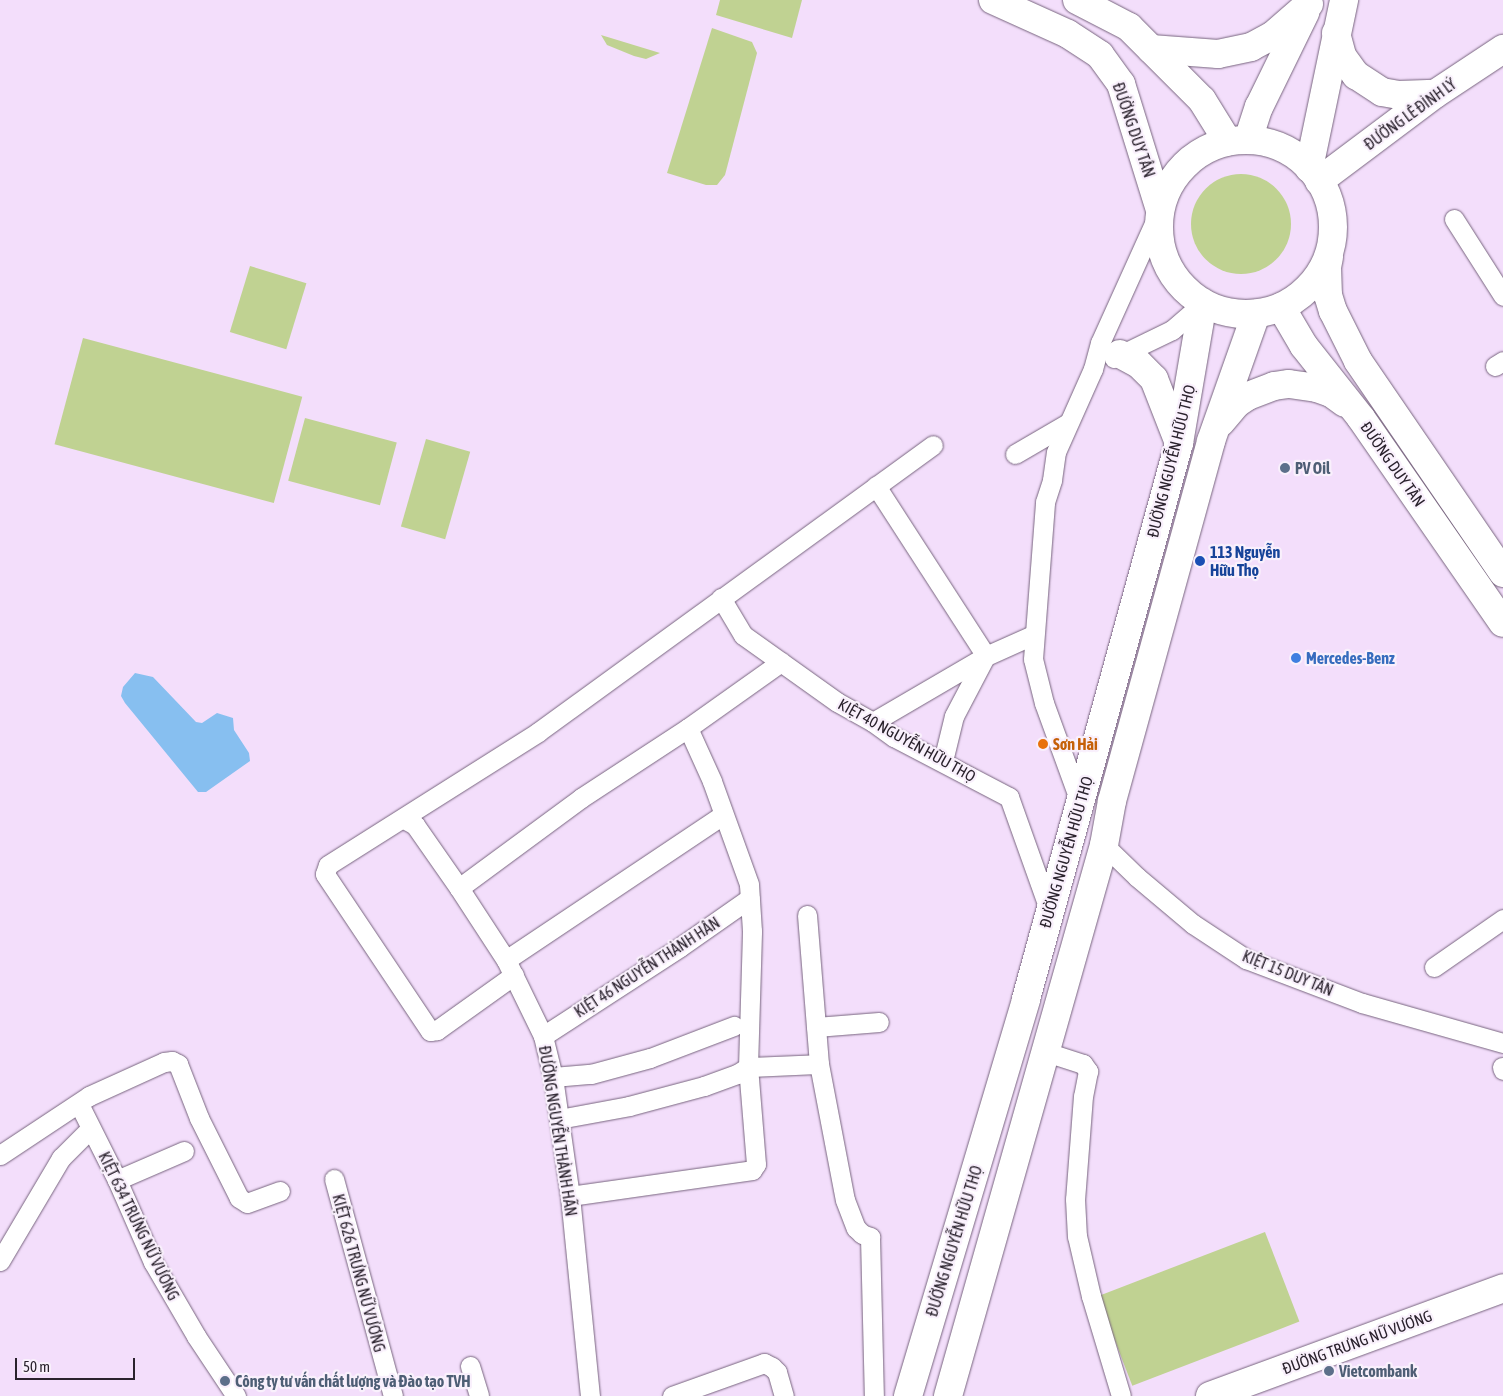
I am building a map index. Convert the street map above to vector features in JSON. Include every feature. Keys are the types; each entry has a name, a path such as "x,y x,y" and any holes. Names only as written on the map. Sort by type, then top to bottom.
{"main road":[{"name":"ĐƯỜNG DUY TÂN","path":"993,0 1068,34 1100,55 1121,84 1137,128 1160,210"},
{"path":"1077,0 1128,27 1202,100 1238,141"},
{"path":"1314,174 1336,33 1344,0"},
{"path":"1151,49 1218,54 1251,47 1272,36 1310,2"},
{"path":"1238,141 1259,107 1310,2"},
{"path":"1100,55 1128,27"},
{"path":"1336,33 1342,56 1356,75 1382,92 1398,95 1435,94"},
{"name":"ĐƯỜNG LÊ ĐÌNH LÝ","path":"1314,174 1503,49"},
{"path":"1238,141 1278,147 1292,153 1314,174 1328,200 1331,214 1332,243 1325,263 1314,281 1299,296 1269,310 1235,313 1203,303 1186,291 1173,275 1163,256 1158,233 1160,210 1166,191 1177,173 1191,159 1208,148 1238,141"},
{"name":"ĐƯỜNG DUY TÂN","path":"1332,243 1326,267 1328,294 1341,329 1373,385 1503,573"},
{"name":"ĐƯỜNG NGUYỄN HỮU THỌ","path":"908,1396 1081,803 1179,443 1203,303"},
{"name":"ĐƯỜNG DUY TÂN","path":"1269,310 1304,346 1361,418 1503,623"},
{"name":"ĐƯỜNG NGUYỄN HỮU THỌ","path":"948,1396 1104,845 1112,801 1211,441 1269,310"},
{"path":"1120,354 1139,364 1154,379 1179,443"},
{"path":"1211,441 1226,414 1236,404 1248,396 1274,386 1296,384 1331,393 1361,418"},
{"name":"ĐƯỜNG TRƯNG NỮ VƯƠNG","path":"1210,1396 1503,1288"}],"street":[{"path":"1081,803 1044,703 1033,659 1033,635 1045,502 1052,480 1056,452 1093,369 1100,343 1160,210"},
{"path":"1454,219 1503,296"},
{"path":"1093,369 1172,330 1203,303"},
{"path":"1015,454 1068,423"},
{"path":"723,815 510,967 437,1030 430,1031 325,874 328,865 404,819 538,732 933,445"},
{"path":"876,486 986,656"},
{"name":"KIỆT 40 NGUYỄN HỮU THỌ","path":"722,598 743,635 837,702 873,722 894,737 1009,797 1050,912"},
{"path":"873,722 986,656 1033,635"},
{"path":"943,761 954,716 986,656"},
{"path":"459,888 581,798 688,728 781,662"},
{"path":"570,1196 752,1170 756,1164 748,1068 752,931 749,884 712,781 688,728"},
{"name":"ĐƯỜNG NGUYỄN THÀNH HÃN","path":"404,819 415,825 459,888 510,967 543,1036 554,1077 560,1119 570,1196 590,1396"},
{"name":"KIỆT 15 DUY TÂN","path":"1104,845 1137,877 1193,924 1246,959 1362,1003 1503,1043"},
{"name":"KIỆT 46 NGUYỄN THÀNH HÂN","path":"543,1036 680,947 750,898"},
{"path":"807,915 819,1064 845,1200 856,1228 862,1234 870,1237 874,1396"},
{"path":"1434,967 1503,919"},
{"path":"816,1027 879,1022"},
{"path":"554,1077 591,1074 650,1058 734,1026"},
{"path":"1046,1052 1083,1064 1088,1070 1075,1199 1077,1236 1091,1296 1121,1396"},
{"path":"0,1155 89,1096 164,1062 172,1061 178,1064 199,1118 242,1201 247,1202 280,1191"},
{"path":"560,1119 629,1106 704,1086 738,1074 748,1068 819,1064"},
{"name":"KIỆT 634 TRƯNG NỮ VƯƠNG","path":"79,1104 117,1180 156,1267 196,1336 236,1396"},
{"path":"0,1261 60,1158 91,1128"},
{"path":"117,1180 184,1151"},
{"name":"KIỆT 626 TRƯNG NỮ VƯƠNG","path":"334,1179 393,1396"},
{"path":"672,1396 764,1363 772,1366 777,1372 784,1396"},
{"path":"470,1366 479,1396"}],"green space":[{"path":"720,0 802,0 792,38 716,15"},
{"path":"712,28 752,42 757,53 725,175 717,185 706,185 667,173"},
{"path":"601,35 660,53 646,59 634,56 607,45"},
{"path":"1241,174 1260,178 1276,189 1287,205 1291,224 1287,243 1276,259 1260,270 1241,274 1222,270 1206,259 1195,243 1191,224 1195,205 1206,189 1222,178"},
{"path":"250,266 306,283 286,349 230,332"},
{"path":"83,338 302,397 274,503 55,444"},
{"path":"305,418 397,443 380,505 288,481"},
{"path":"426,439 470,452 445,539 401,526"},
{"path":"1265,1232 1299,1322 1132,1386 1098,1296"}],"water":[{"path":"135,673 153,677 196,722 202,723 217,713 233,718 234,730 249,753 250,761 206,792 198,792 121,696 123,687"}],"place":[{"name":"PV Oil","path":"1285,468"},
{"name":"113 Nguyễn Hữu Thọ","path":"1200,561"},
{"name":"Mercedes-Benz","path":"1296,658"},
{"name":"Sơn Hải","path":"1043,744"},
{"name":"Vietcombank","path":"1329,1371"},
{"name":"Công ty tư vấn chất lượng và Đào tạo TVH","path":"225,1381"}]}
